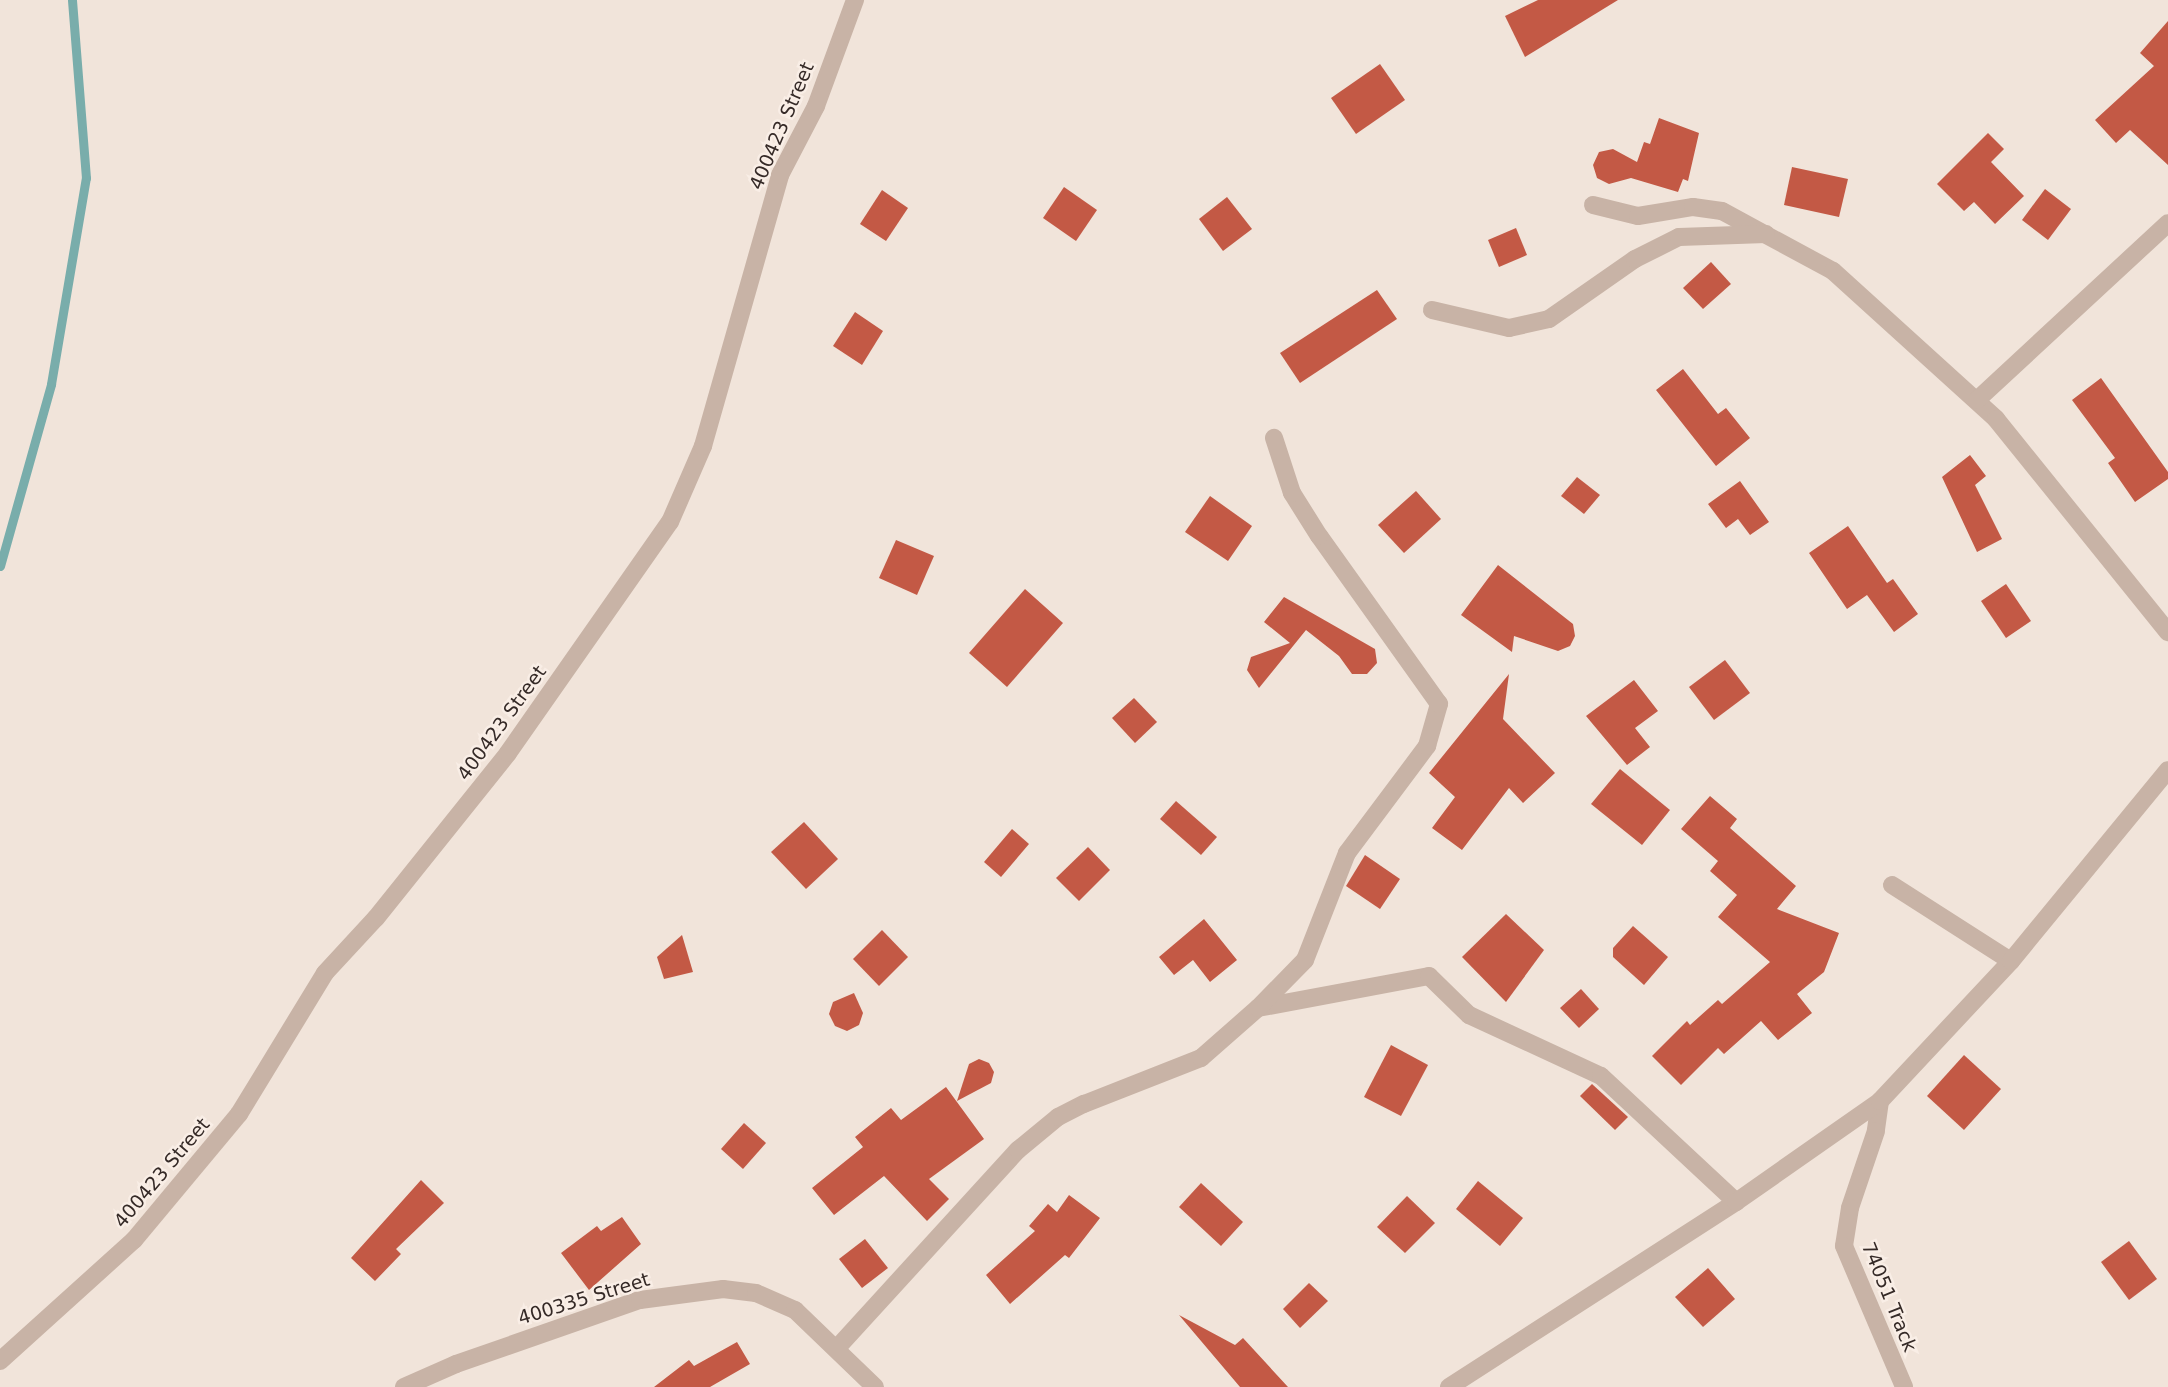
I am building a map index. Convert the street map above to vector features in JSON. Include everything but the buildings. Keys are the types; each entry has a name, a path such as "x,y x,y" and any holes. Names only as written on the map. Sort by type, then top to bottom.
{"street":[{"name":"400423 Street","path":"0,1361 134,1240 239,1114 326,973 508,753 670,522 703,446 780,175 816,106 855,0"},
{"path":"1593,205 1638,216 1693,207 1722,211 1770,233 1833,271 1977,401 2168,632"},
{"path":"1977,401 2168,223"},
{"path":"1433,310 1509,328 1549,319 1635,259 1679,237 1770,233"},
{"path":"837,1348 969,1199 1058,1117 1201,1058 1258,1008 1305,960 1347,853 1427,746 1439,704 1319,536 1292,493 1274,438"},
{"path":"1449,1387 1736,1202 1880,1101 2011,961 2168,770"},
{"path":"1892,885 2011,961"},
{"path":"1258,1008 1429,976 1469,1016 1601,1076 1736,1202"},
{"name":"74051 Track","path":"1880,1101 1876,1131 1850,1208 1844,1246 1905,1387"},
{"name":"400335 Street","path":"404,1387 456,1364 640,1300 723,1289 756,1293 795,1310 875,1387"}],"waterway":[{"path":"0,566 51,384 86,178 72,0"}]}
